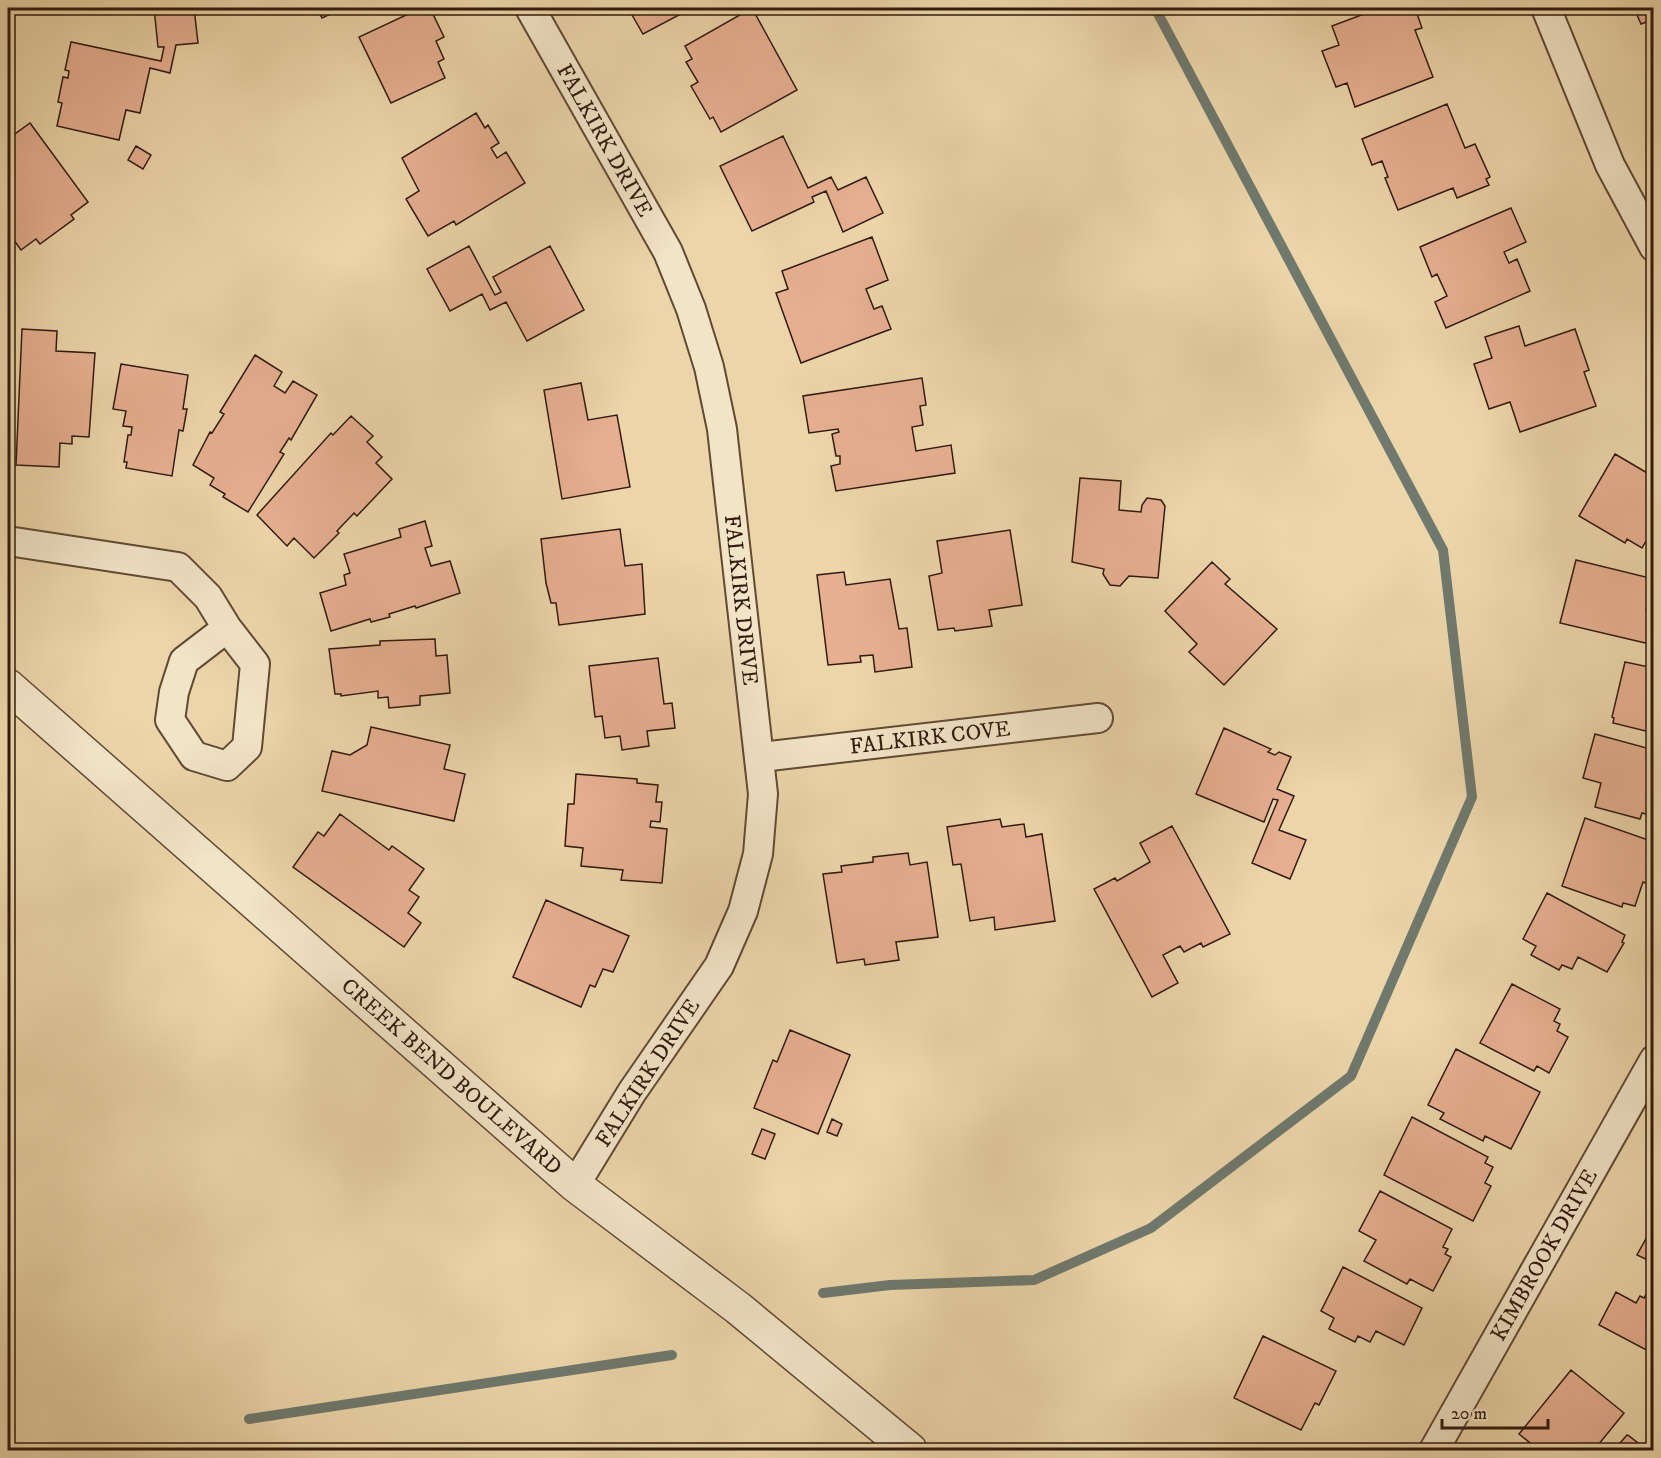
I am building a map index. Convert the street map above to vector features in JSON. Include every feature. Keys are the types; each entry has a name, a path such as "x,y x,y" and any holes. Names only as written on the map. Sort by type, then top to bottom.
{"street":[{"name":"FALKIRK DRIVE","path":"530,8 668,252 691,309 706,358 722,429 761,756 763,794 758,854 743,911 718,966 632,1092 575,1185"},
{"path":"1546,8 1610,165 1653,247"},
{"path":"8,541 178,567 208,597 227,628"},
{"name":"CREEK BEND BOULEVARD","path":"8,686 575,1185 738,1308 910,1450"},
{"name":"FALKIRK COVE","path":"761,756 1098,717"},
{"name":"KIMBROOK DRIVE","path":"1434,1450 1653,1060"}],"building":[{"path":"154,8 194,8 198,43 176,45 170,73 150,68 140,113 126,110 119,140 57,126 62,103 58,102 63,77 68,78 69,71 65,70 71,42 161,61 164,47 158,47"},
{"path":"317,8 343,8 322,18"},
{"path":"421,8 430,8 444,37 436,41 444,59 438,62 445,78 391,103 359,37"},
{"path":"628,8 692,8 643,34"},
{"path":"752,8 797,90 721,132 713,117 710,119 691,86 698,82 686,62 692,59 685,46"},
{"path":"1371,8 1415,8 1422,28 1415,30 1433,77 1355,107 1347,83 1336,87 1322,51 1339,45 1332,26 1372,11"},
{"path":"1634,8 1654,8 1654,19 1641,24"},
{"path":"1447,104 1465,148 1475,144 1490,177 1486,179 1489,185 1457,198 1453,188 1398,210 1385,178 1388,177 1382,161 1372,165 1362,139"},
{"path":"476,113 485,128 488,125 499,143 491,148 497,158 506,152 525,183 456,225 454,221 428,236 406,199 419,191 402,158"},
{"path":"30,123 88,202 71,215 74,219 40,244 36,239 21,250 8,232 8,139"},
{"path":"783,136 808,188 831,177 838,190 866,177 883,213 843,232 826,191 812,197 814,202 752,231 720,166"},
{"path":"136,146 151,155 143,169 128,160"},
{"path":"1511,208 1526,242 1504,252 1509,263 1517,259 1530,291 1446,328 1435,302 1447,296 1437,274 1432,277 1420,247"},
{"path":"872,237 888,280 866,289 874,309 882,306 891,329 801,363 776,293 788,289 782,271"},
{"path":"469,246 495,295 501,292 493,277 550,246 584,310 527,341 506,302 490,310 482,294 450,311 427,269"},
{"path":"1519,326 1525,346 1575,329 1589,370 1584,372 1596,406 1520,432 1510,402 1489,409 1474,364 1492,358 1485,337"},
{"path":"22,329 57,331 56,351 95,353 89,437 72,436 72,444 60,443 59,467 16,465"},
{"path":"255,355 282,372 274,386 285,393 293,381 317,395 291,440 289,438 280,452 284,454 248,512 223,497 225,494 210,485 214,478 193,465 210,432 212,433 224,414 220,412"},
{"path":"121,364 188,375 183,409 187,409 183,431 179,430 172,476 126,468 127,462 124,462 128,435 131,435 132,427 123,426 126,411 113,409"},
{"path":"922,378 926,405 920,406 923,425 912,427 916,451 951,445 955,473 836,491 831,466 840,464 840,456 836,456 832,434 839,432 838,429 809,433 803,396"},
{"path":"581,383 588,420 617,415 630,487 562,499 544,390"},
{"path":"351,416 373,436 367,442 382,457 376,463 392,479 357,516 354,513 337,531 339,533 314,558 294,538 287,546 257,515 331,433 333,435"},
{"path":"1615,454 1654,477 1654,527 1642,548 1627,539 1625,543 1579,516"},
{"path":"1080,478 1121,481 1119,510 1141,512 1142,505 1147,498 1161,500 1165,506 1158,578 1129,576 1120,586 1110,585 1103,574 1104,569 1072,562"},
{"path":"425,521 432,546 425,548 431,566 450,561 460,593 416,608 415,606 389,614 390,617 371,622 370,619 331,631 320,593 346,585 344,575 350,573 344,554 401,537 399,529"},
{"path":"620,529 625,566 642,564 645,614 559,625 556,603 551,603 546,583 541,539"},
{"path":"1010,530 1022,605 989,610 992,626 955,631 954,628 938,630 929,576 942,573 937,541"},
{"path":"1576,560 1654,579 1646,610 1654,611 1654,645 1560,623"},
{"path":"1212,562 1230,579 1225,584 1277,629 1224,685 1189,652 1197,644 1165,611"},
{"path":"844,572 846,585 890,579 899,629 907,628 912,667 875,672 873,655 860,656 861,662 828,665 817,575"},
{"path":"435,639 436,656 447,655 450,693 420,696 420,705 389,708 388,697 378,698 378,691 341,696 341,694 335,694 329,649 380,645 380,641"},
{"path":"658,658 664,704 672,703 675,728 647,731 649,746 622,750 620,736 605,738 602,716 595,717 589,666"},
{"path":"1625,662 1654,668 1654,733 1613,723 1614,718 1612,717"},
{"path":"371,727 450,745 444,769 465,774 454,821 322,791 332,751 350,755 367,745"},
{"path":"1224,728 1271,749 1268,752 1275,755 1279,752 1291,757 1277,789 1294,796 1279,830 1306,840 1290,879 1252,863 1278,800 1273,799 1264,822 1196,794"},
{"path":"1595,734 1654,750 1654,816 1642,813 1640,819 1595,807 1601,783 1583,778"},
{"path":"576,774 637,779 637,783 658,785 656,802 662,802 660,822 651,821 650,827 667,829 662,883 621,880 623,870 581,866 583,848 565,846 568,804 574,804"},
{"path":"340,814 389,850 392,846 424,869 409,890 419,897 408,913 421,923 404,947 293,867 318,832 324,836"},
{"path":"1585,818 1654,842 1654,869 1648,884 1643,882 1635,906 1623,903 1622,907 1562,886"},
{"path":"1000,819 1002,827 1024,824 1026,837 1042,834 1055,921 995,930 994,917 970,921 961,864 953,865 947,827"},
{"path":"1172,826 1230,934 1203,947 1201,943 1184,952 1180,946 1163,955 1178,983 1152,997 1094,889 1115,878 1117,881 1150,862 1140,843"},
{"path":"908,853 910,865 927,862 938,937 896,942 899,960 865,965 864,959 837,963 823,874 842,872 841,866 873,862 873,857"},
{"path":"1547,893 1625,935 1622,942 1624,943 1607,972 1578,957 1572,969 1562,965 1559,970 1531,955 1536,946 1523,939"},
{"path":"546,900 629,936 613,972 603,969 595,987 590,985 581,1007 513,977"},
{"path":"1512,984 1560,1009 1554,1021 1560,1024 1557,1031 1568,1037 1549,1073 1537,1066 1534,1071 1480,1043"},
{"path":"790,1030 850,1055 818,1134 754,1108 773,1060 777,1062"},
{"path":"1456,1049 1540,1092 1511,1149 1485,1136 1483,1141 1440,1119 1444,1113 1428,1105"},
{"path":"1412,1117 1488,1157 1485,1163 1493,1167 1485,1183 1491,1186 1473,1221 1384,1175"},
{"path":"832,1119 842,1124 837,1136 827,1132"},
{"path":"762,1129 775,1134 765,1159 752,1154"},
{"path":"1380,1191 1452,1229 1443,1247 1448,1249 1445,1254 1451,1257 1433,1291 1410,1279 1407,1284 1364,1261 1376,1240 1359,1231"},
{"path":"1654,1224 1654,1263 1637,1255"},
{"path":"1343,1267 1422,1308 1404,1345 1376,1331 1370,1342 1358,1336 1355,1342 1329,1329 1334,1318 1321,1311"},
{"path":"1654,1280 1654,1354 1599,1325 1616,1292 1636,1303 1640,1296 1644,1298"},
{"path":"1263,1336 1336,1371 1319,1405 1315,1403 1301,1430 1234,1398"},
{"path":"1571,1370 1624,1413 1594,1450 1533,1450 1535,1447 1519,1434"},
{"path":"1627,1435 1629,1436 1647,1450 1614,1450"}],"waterway":[{"path":"823,1293 890,1285 1034,1280 1151,1228 1351,1076 1472,797 1443,550 1155,8"},
{"path":"249,1419 672,1355"}]}
